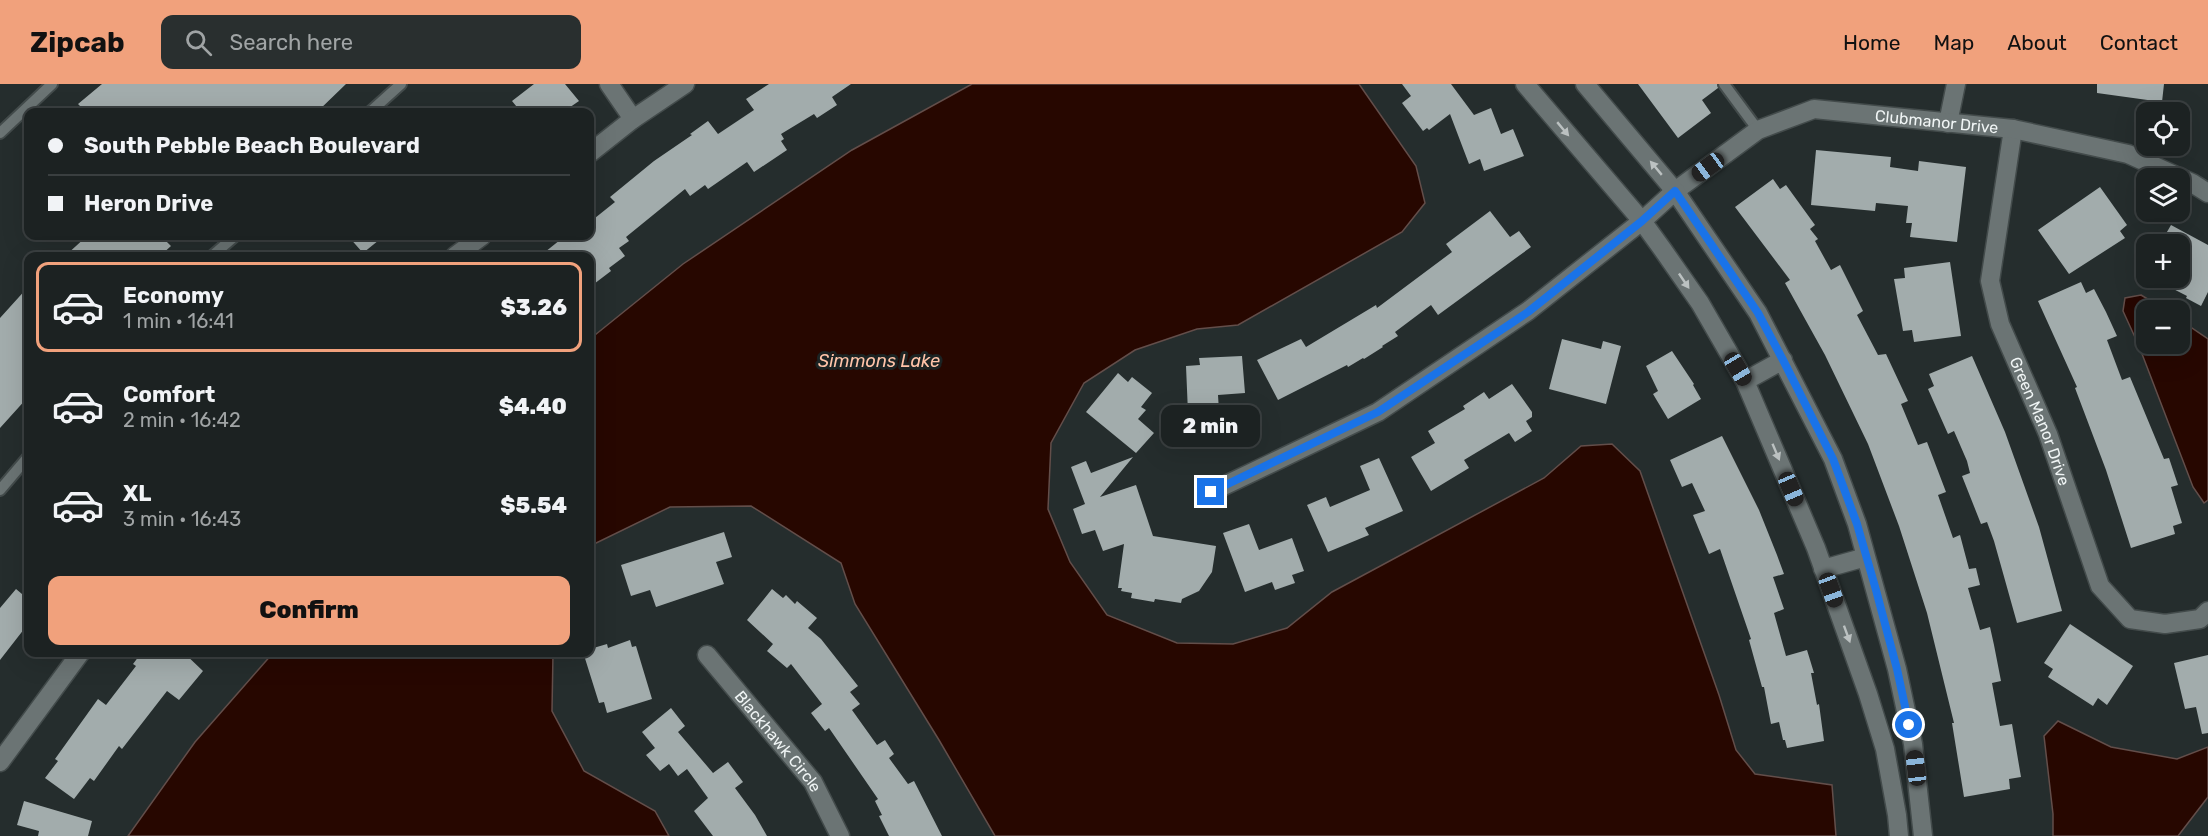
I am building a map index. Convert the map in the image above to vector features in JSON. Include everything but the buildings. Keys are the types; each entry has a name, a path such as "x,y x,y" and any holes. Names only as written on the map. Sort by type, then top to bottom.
{"street":[{"path":"609,84 633,119"},
{"path":"594,150 633,119 685,84"},
{"path":"1525,84 1642,221 1700,303 1745,381 1823,569 1885,749 1899,836"},
{"path":"1585,84 1675,191 1758,313 1833,459 1866,557 1897,669 1913,744 1923,836"},
{"path":"1948,123 1956,84"},
{"name":"Clubmanor Drive","path":"1211,492 1378,412 1528,312 1642,221 1675,191 1758,130 1814,109 2013,129 2128,154 2207,189"},
{"name":"Green Manor Drive","path":"2013,129 1990,281 2000,324 2048,434 2100,586 2130,619 2165,624 2200,619 2208,610"},
{"path":"460,252 477,240"},
{"path":"1745,381 1783,360"},
{"path":"1823,569 1866,557"},
{"name":"Blackhawk Circle","path":"707,654 813,782 840,836"},
{"path":"0,762 77,657"},
{"path":"1885,749 1913,744"}],"lane":[{"path":"27,108 52,84"},
{"path":"375,108 402,84"},
{"path":"1724,84 1758,130"},
{"path":"0,133 24,110"},
{"path":"217,252 230,240"},
{"path":"0,490 24,462"}],"water":[{"name":"Simmons Lake","path":"972,84 1359,84 1416,166 1425,203 1402,232 1238,325 1197,329 1135,350 1084,383 1051,443 1048,509 1070,562 1107,615 1177,643 1233,644 1287,628 1332,592 1544,478 1581,446 1612,444 1640,471 1719,695 1736,750 1755,774 1832,785 1836,836 995,836 855,604 841,563 751,506 670,507 594,544 594,336 683,264 852,150"},
{"path":"2141,295 2149,300 2136,300 2136,339 2123,311 2125,298"},
{"path":"2190,327 2208,339 2208,500 2204,503 2193,487 2142,354 2190,354"},
{"path":"269,657 553,657 552,711 584,771 655,811 669,836 128,836 195,742"},
{"path":"2058,721 2111,747 2177,759 2208,747 2208,797 2178,836 2053,836 2053,814 2044,736"}],"route":[{"path":"1211,492 1378,412 1528,312 1642,221 1675,191 1758,313 1833,459 1857,524 1876,590 1909,725"}]}
